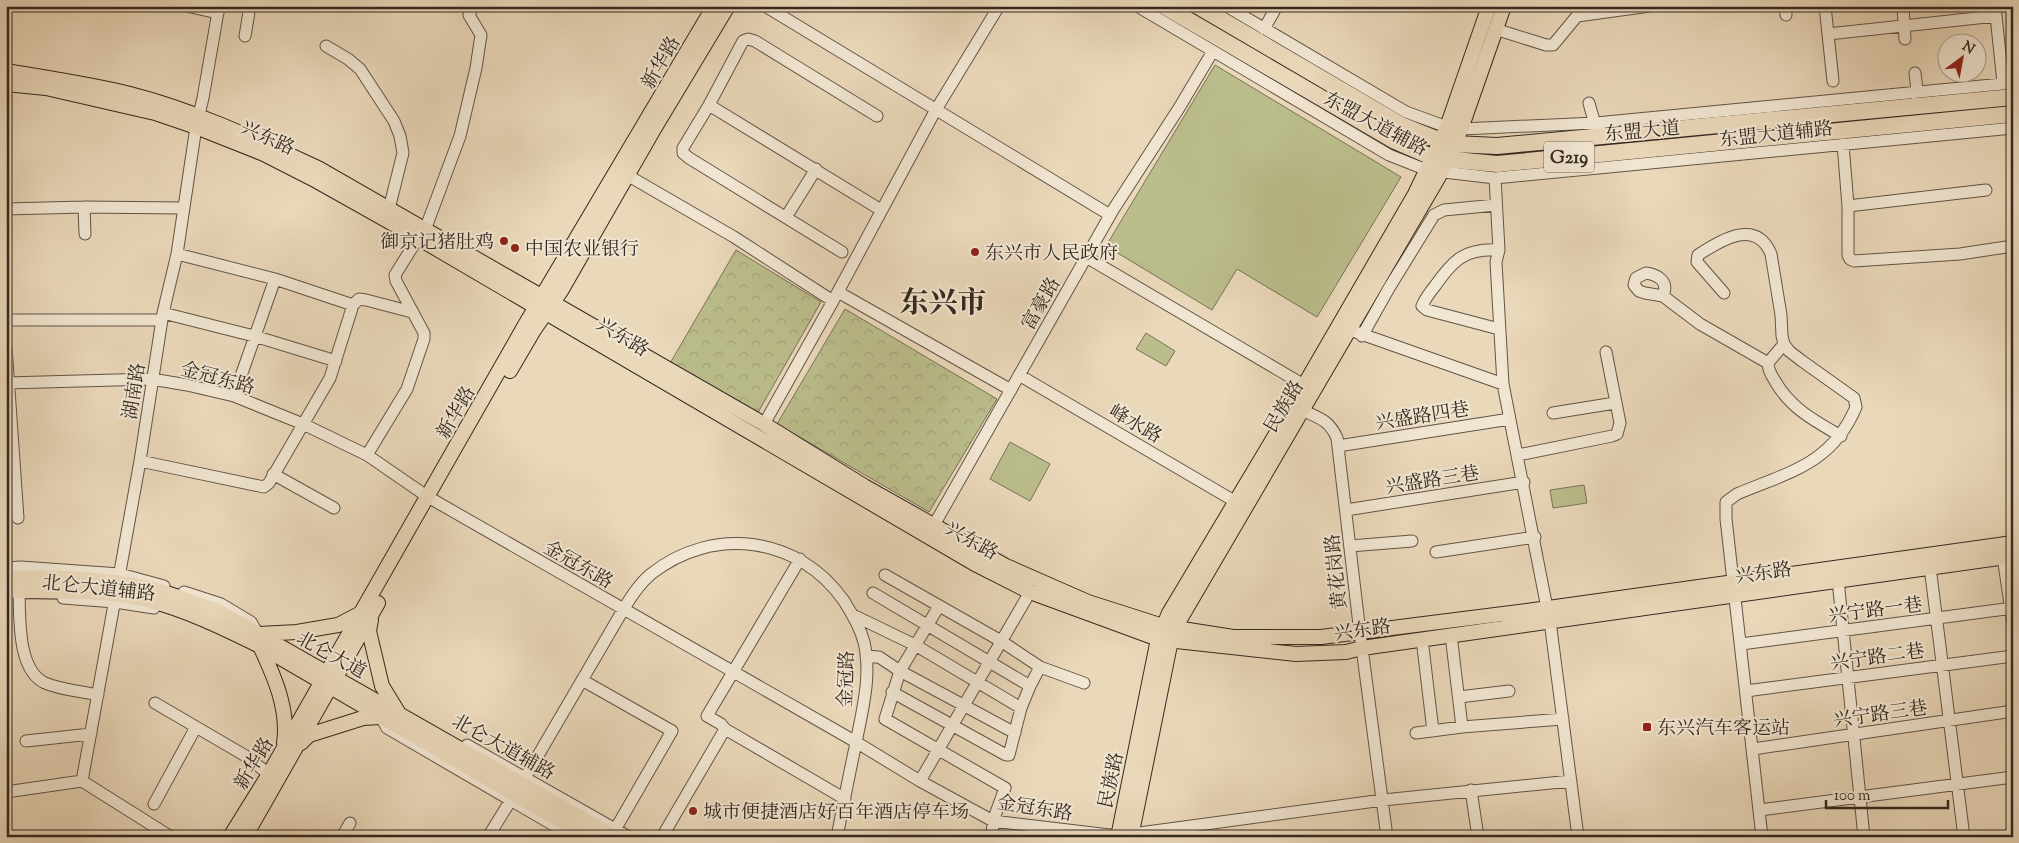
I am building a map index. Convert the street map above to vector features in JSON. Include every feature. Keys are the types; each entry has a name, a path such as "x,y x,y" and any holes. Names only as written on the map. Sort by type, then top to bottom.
{"highway":[{"name":"东盟大道","path":"1164,6 1437,165 1497,164 2013,114"},
{"name":"东盟大道","path":"1198,6 1343,83 1401,125 1497,146 1596,130 1918,99 2010,88"}],"main road":[{"name":"新华路","path":"245,837 288,751 432,499 534,330 544,305 714,6"},
{"name":"新华路","path":"544,305 627,175 728,6"},
{"name":"民族路","path":"1451,135 1489,6"},
{"name":"民族路","path":"1167,633 1302,410 1356,333 1451,135 1504,6"},
{"name":"兴东路","path":"6,71 131,94 198,122 422,234 544,305 975,564 1030,592 1167,633 1296,654 1346,652 1451,635 1549,615"},
{"name":"兴东路","path":"6,84 46,88 107,101 198,122 262,142 318,168 389,209 422,234"},
{"name":"民族路","path":"1125,836 1167,633 1184,588 1415,194 1437,165"},
{"name":"兴东路","path":"544,305 764,424 864,486 1006,566 1034,580 1167,633 1234,637 1321,638 1549,615 1735,588 2013,543"},
{"name":"兴东路","path":"1735,588 1838,580 2008,556"},
{"name":"北仑大道","path":"6,578 71,579 118,588"},
{"name":"北仑大道","path":"13,594 147,587 218,611 260,645 297,668 360,692 399,715 524,780 614,834"},
{"path":"288,751 287,727 283,708 275,679 260,645 297,632 338,626 367,614 369,631 382,686 399,715"},
{"name":"北仑大道","path":"260,645 329,680 381,717 512,797 588,837"},
{"path":"288,751 309,735 363,718 381,717"},
{"name":"新华路","path":"230,837 269,774 288,751"}],"street":[{"path":"186,6 218,9"},
{"path":"245,36 250,6"},
{"path":"367,455 407,389 424,339 424,333 398,287 395,275 422,234 460,136 476,68 481,35 469,15 473,6"},
{"path":"765,6 1110,215"},
{"path":"764,424 836,297 936,110 999,6"},
{"name":"东盟大道辅路","path":"1137,6 1389,155 1495,178 2013,128"},
{"name":"东盟大道辅路","path":"1226,6 1264,29 1343,83"},
{"path":"1264,29 1278,6"},
{"path":"1495,29 1546,45 1553,45 1580,11 1650,6"},
{"path":"1825,6 1833,81"},
{"path":"1903,6 1905,38"},
{"name":"湖南路","path":"82,781 140,461 162,316 177,254 183,208 218,9"},
{"path":"1828,34 1995,11 2010,88"},
{"path":"842,252 683,153 683,148 709,105 743,41 748,39 755,41 877,116"},
{"path":"326,46 348,59 360,69 397,129 403,154 389,209"},
{"name":"富豪路","path":"934,525 1110,215 1179,108 1212,51"},
{"path":"1915,74 1918,99"},
{"path":"1589,104 1596,130"},
{"path":"709,105 882,210"},
{"path":"1843,144 1848,206 1848,256 1850,260 1960,254 2013,246"},
{"path":"786,217 816,169"},
{"path":"627,175 836,297 1011,390"},
{"path":"1495,178 1499,250 1496,262 1503,384 1535,537 1549,615 1578,837"},
{"path":"1848,206 1986,190"},
{"path":"1496,204 1444,210 1434,215 1389,288 1356,333 1503,384"},
{"path":"6,209 84,207 183,208"},
{"path":"84,207 84,234"},
{"path":"1724,293 1698,262 1698,255 1738,234 1753,235 1768,246 1771,254 1784,344 1794,355 1856,401 1856,408 1841,436 1823,454 1812,462 1737,494 1726,502 1726,519 1762,837"},
{"path":"1499,250 1490,249 1467,254 1456,259 1422,306 1427,310 1499,330"},
{"path":"177,254 275,279 353,305"},
{"path":"1086,257 1304,385"},
{"path":"234,396 275,279"},
{"path":"1663,296 1700,324 1768,363"},
{"path":"140,461 264,487 330,378 353,305 359,299 412,312"},
{"path":"6,320 162,316 254,336 336,361"},
{"path":"1784,344 1768,363 1768,369 1787,400 1812,420 1841,436"},
{"path":"6,347 7,383 18,518"},
{"path":"1518,455 1612,436 1619,430 1620,423 1606,352"},
{"name":"峰水路","path":"1019,375 1236,502"},
{"name":"金冠东路","path":"7,383 152,380 187,384 234,396 303,424 367,455 432,499 856,742 920,781 993,820 1125,836 1382,800 1571,781"},
{"path":"1553,413 1615,403"},
{"name":"黄花岗路","path":"1302,410 1325,421 1332,428 1337,438 1387,837"},
{"name":"兴盛路四巷","path":"1338,446 1510,419"},
{"path":"273,474 334,508"},
{"name":"兴盛路三巷","path":"1346,510 1524,482"},
{"path":"1436,552 1535,537"},
{"path":"1350,546 1412,541"},
{"name":"金冠路","path":"524,780 623,610 637,588 649,575 679,557 698,549 722,544 773,548 800,559 815,569 835,588 854,616 860,630 866,656 866,699 837,837"},
{"path":"2008,556 2013,624"},
{"path":"800,559 707,716 721,724 725,729 845,799"},
{"name":"北仑大道辅路","path":"6,568 21,567 118,588 151,607 260,645"},
{"path":"1930,567 1964,837"},
{"path":"885,575 1001,641 1040,667 1084,683"},
{"path":"1838,580 1864,837"},
{"path":"920,781 1030,592"},
{"path":"873,593 1030,686"},
{"path":"13,594 23,647 30,669 44,682 98,694"},
{"path":"939,606 900,671 885,719 1005,788 993,820 992,837"},
{"name":"兴宁路一巷","path":"1741,644 2012,608"},
{"path":"854,616 915,645 1021,708"},
{"path":"1451,635 1462,727"},
{"path":"1422,639 1433,731"},
{"path":"866,656 879,657 900,671 1015,733"},
{"name":"兴宁路二巷","path":"1746,692 2013,656"},
{"path":"892,692 1006,755 1011,754 1021,708 1040,667"},
{"path":"582,680 672,731 614,834 628,837"},
{"name":"北仑大道辅路","path":"360,692 392,702 524,780"},
{"path":"1459,697 1509,692"},
{"path":"155,703 244,755 269,774"},
{"name":"兴宁路三巷","path":"1753,749 2013,711"},
{"path":"1416,733 1462,727 1563,719"},
{"path":"154,804 196,727"},
{"path":"662,837 725,729"},
{"path":"26,741 91,734"},
{"path":"1760,810 2013,777"},
{"path":"6,792 82,781 171,837"},
{"path":"1471,790 1478,837"},
{"path":"488,837 512,797 574,837"},
{"path":"342,837 350,823"}],"green space":[{"path":"1215,65 1401,177 1317,317 1237,269 1212,310 1106,246"},
{"path":"736,250 821,302 756,416 669,365"},
{"path":"845,309 997,399 929,512 777,424"},
{"path":"1146,333 1175,351 1166,366 1136,349"},
{"path":"1010,442 1050,464 1030,501 990,479"},
{"path":"1584,485 1587,503 1553,508 1550,490"}],"place":[{"name":"御京记猪肚鸡","path":"504,241"},
{"name":"中国农业银行","path":"515,248"},
{"name":"东兴市人民政府","path":"975,252"},
{"name":"东兴汽车客运站","path":"1647,727"},
{"name":"城市便捷酒店好百年酒店停车场","path":"693,811"}],"district":[{"name":"东兴市","path":"943,302"}]}
